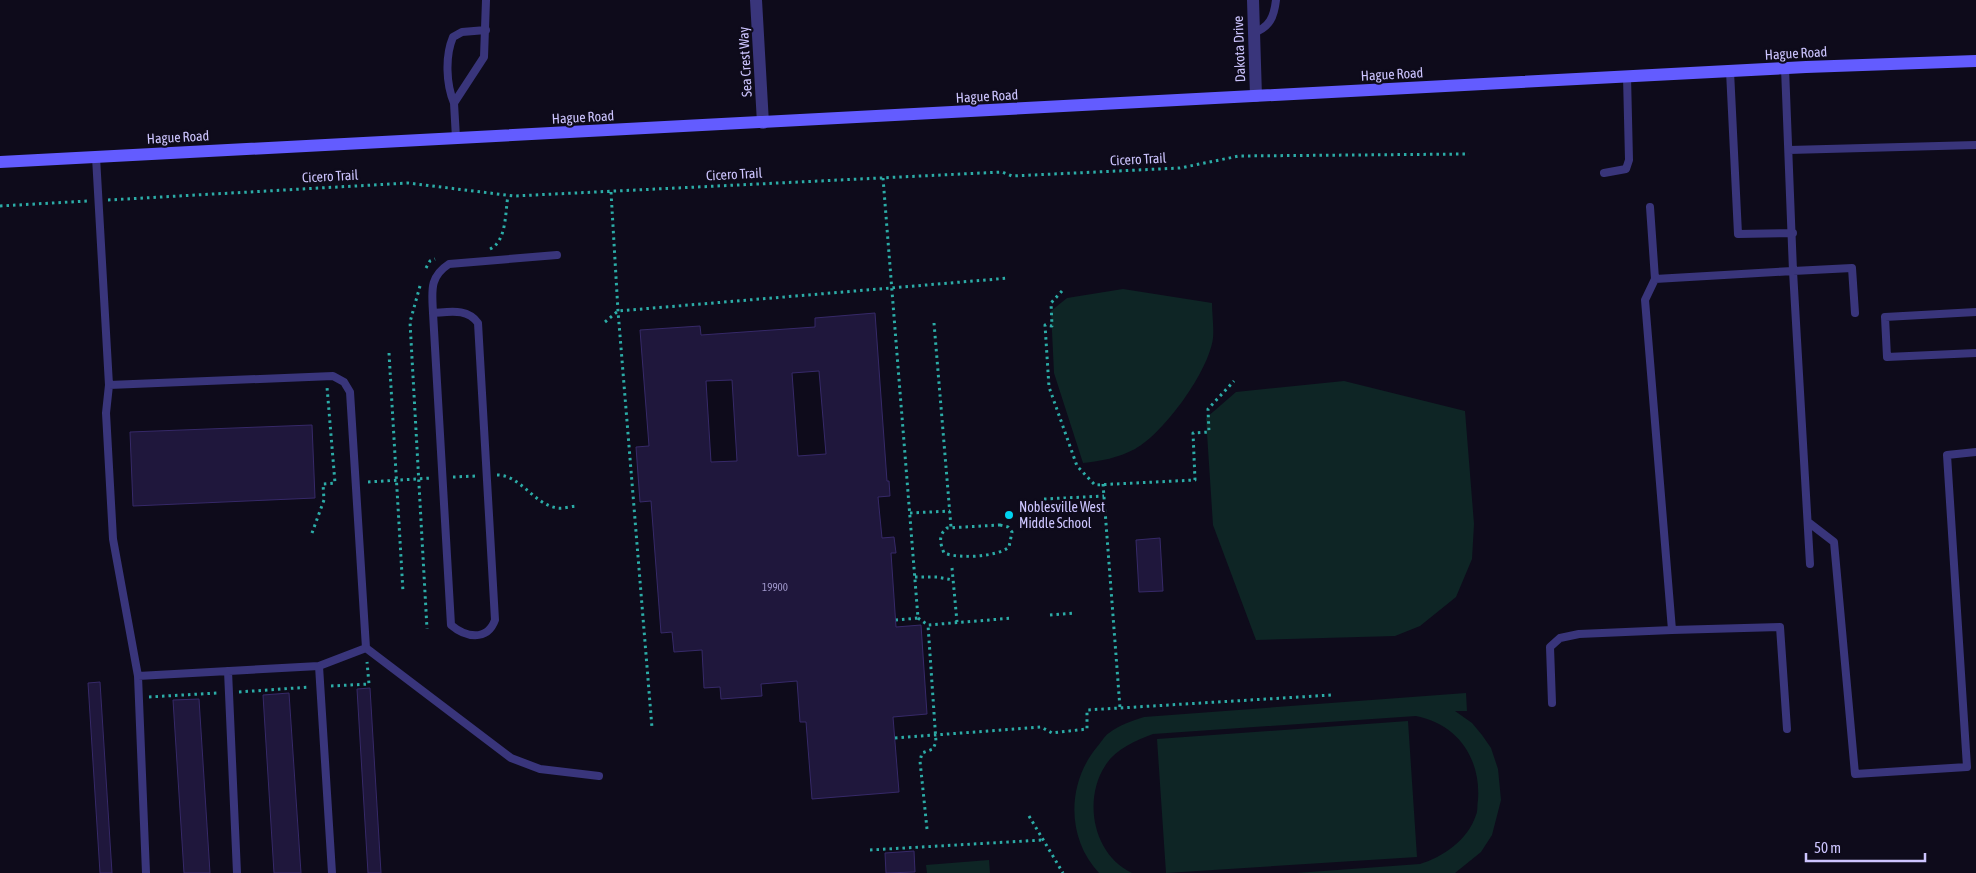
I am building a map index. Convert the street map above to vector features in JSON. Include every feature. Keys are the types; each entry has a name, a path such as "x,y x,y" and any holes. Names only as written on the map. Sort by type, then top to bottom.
{"main road":[{"name":"Hague Road","path":"0,162 1627,76 1976,61"}],"street":[{"name":"Sea Crest Way","path":"756,0 763,123"},
{"name":"Dakota Drive","path":"1253,0 1256,96"}],"lane":[{"path":"454,103 484,57 486,0"},
{"path":"1253,33 1269,25 1276,0"},
{"path":"456,138 454,103 451,94 447,52 453,37 462,32 486,30"},
{"path":"1785,68 1793,271 1810,564"},
{"path":"1730,71 1738,234 1793,233"},
{"path":"1604,173 1626,169 1629,160 1627,76"},
{"path":"1789,150 1891,147 1899,149 1976,145"},
{"path":"96,157 109,385 106,413 113,539 138,676 146,873"},
{"path":"1650,207 1656,279 1645,300 1672,630"},
{"path":"434,313 460,312 472,315 478,323 495,620 492,628 484,634 472,636 459,632 451,625 432,288 438,272 449,264 557,255"},
{"path":"1656,279 1852,268 1854,313"},
{"path":"1976,312 1885,317 1888,357 1976,353"},
{"path":"109,385 326,376 333,376 344,382 350,392 366,648 511,758 540,769 599,776"},
{"path":"1808,522 1834,542 1855,774 1967,767 1946,455 1976,452"},
{"path":"1552,703 1550,647 1560,638 1579,634 1780,628 1788,729"},
{"path":"138,676 319,666 366,648"},
{"path":"319,666 332,873"},
{"path":"228,671 237,873"}],"path":[{"name":"Cicero Trail","path":"0,206 408,182 514,196 1002,172 1012,176 1180,168 1239,156 1469,154"},
{"path":"883,178 918,618"},
{"path":"611,192 618,311 652,728"},
{"path":"605,322 618,311 1009,278"},
{"path":"1062,291 1051,302 1052,326 1045,325 1049,387 1076,466 1095,485 1195,480 1193,433 1209,432 1208,409 1234,381"},
{"path":"934,322 951,527"},
{"path":"389,354 403,592"},
{"path":"312,533 324,500 323,484 334,483 326,376"},
{"path":"498,475 507,475 546,504 558,508 577,506"},
{"path":"452,477 476,476"},
{"path":"368,482 432,478"},
{"path":"1103,484 1120,708"},
{"path":"1044,498 1104,496"},
{"path":"910,513 950,511"},
{"path":"1000,524 1008,527 1012,532 1012,540 1009,547 1003,553 951,556 944,553 940,540 942,532 951,527 1000,524"},
{"path":"952,568 957,622"},
{"path":"915,577 937,577 953,580"},
{"path":"1050,615 1075,613"},
{"path":"896,620 918,618 928,625 1013,618"},
{"path":"927,829 920,762 922,754 933,749 936,742 928,625"},
{"path":"336,686 369,684 366,648"},
{"path":"895,738 1041,727 1052,733 1087,729 1087,710 1332,695"},
{"path":"1028,816 1063,873"},
{"path":"870,850 1043,840"}],"green space":[{"path":"1123,289 1212,303 1213,338 1210,352 1183,400 1159,430 1147,441 1122,455 1083,463 1054,373 1051,311 1067,298"},
{"path":"1344,381 1465,411 1474,524 1472,559 1456,597 1420,626 1395,636 1256,640 1213,525 1206,418 1236,392"},
{"path":"1466,693 1467,711 1455,711 1472,723 1491,748 1498,769 1501,800 1492,835 1481,852 1455,873 1296,873 1420,864 1446,852 1461,840 1477,813 1478,785 1471,758 1455,735 1431,720 1416,716 1153,734 1120,750 1109,760 1098,780 1094,795 1096,826 1101,840 1108,853 1119,865 1132,873 1099,873 1088,859 1081,844 1074,810 1080,777 1087,761 1106,736 1113,730 1130,722 1144,717"},
{"path":"1408,721 1417,857 1166,873 1157,739"},
{"path":"989,860 990,873 927,873 926,865"}],"building":[{"path":"875,313 887,481 889,481 890,496 878,497 882,538 894,537 896,553 891,553 896,627 921,625 927,714 893,717 899,792 812,799 806,722 800,722 797,681 761,684 762,696 721,699 720,687 704,688 702,650 674,652 672,632 661,633 651,501 640,502 636,447 649,446 640,330 700,326 701,335 815,327 815,318","holes":["819,371 826,454 798,456 792,373","732,380 737,461 711,462 706,381"]},
{"path":"312,425 315,498 133,506 130,432"},
{"path":"1160,538 1163,591 1139,592 1136,540"},
{"path":"100,682 112,873 100,873 88,683"},
{"path":"370,688 381,873 368,873 357,689"},
{"path":"289,693 301,873 274,873 263,695"},
{"path":"199,699 210,873 184,873 173,700"},
{"path":"914,851 915,872 886,873 885,853"}],"place":[{"name":"Noblesville West Middle School","path":"1009,515"}]}
